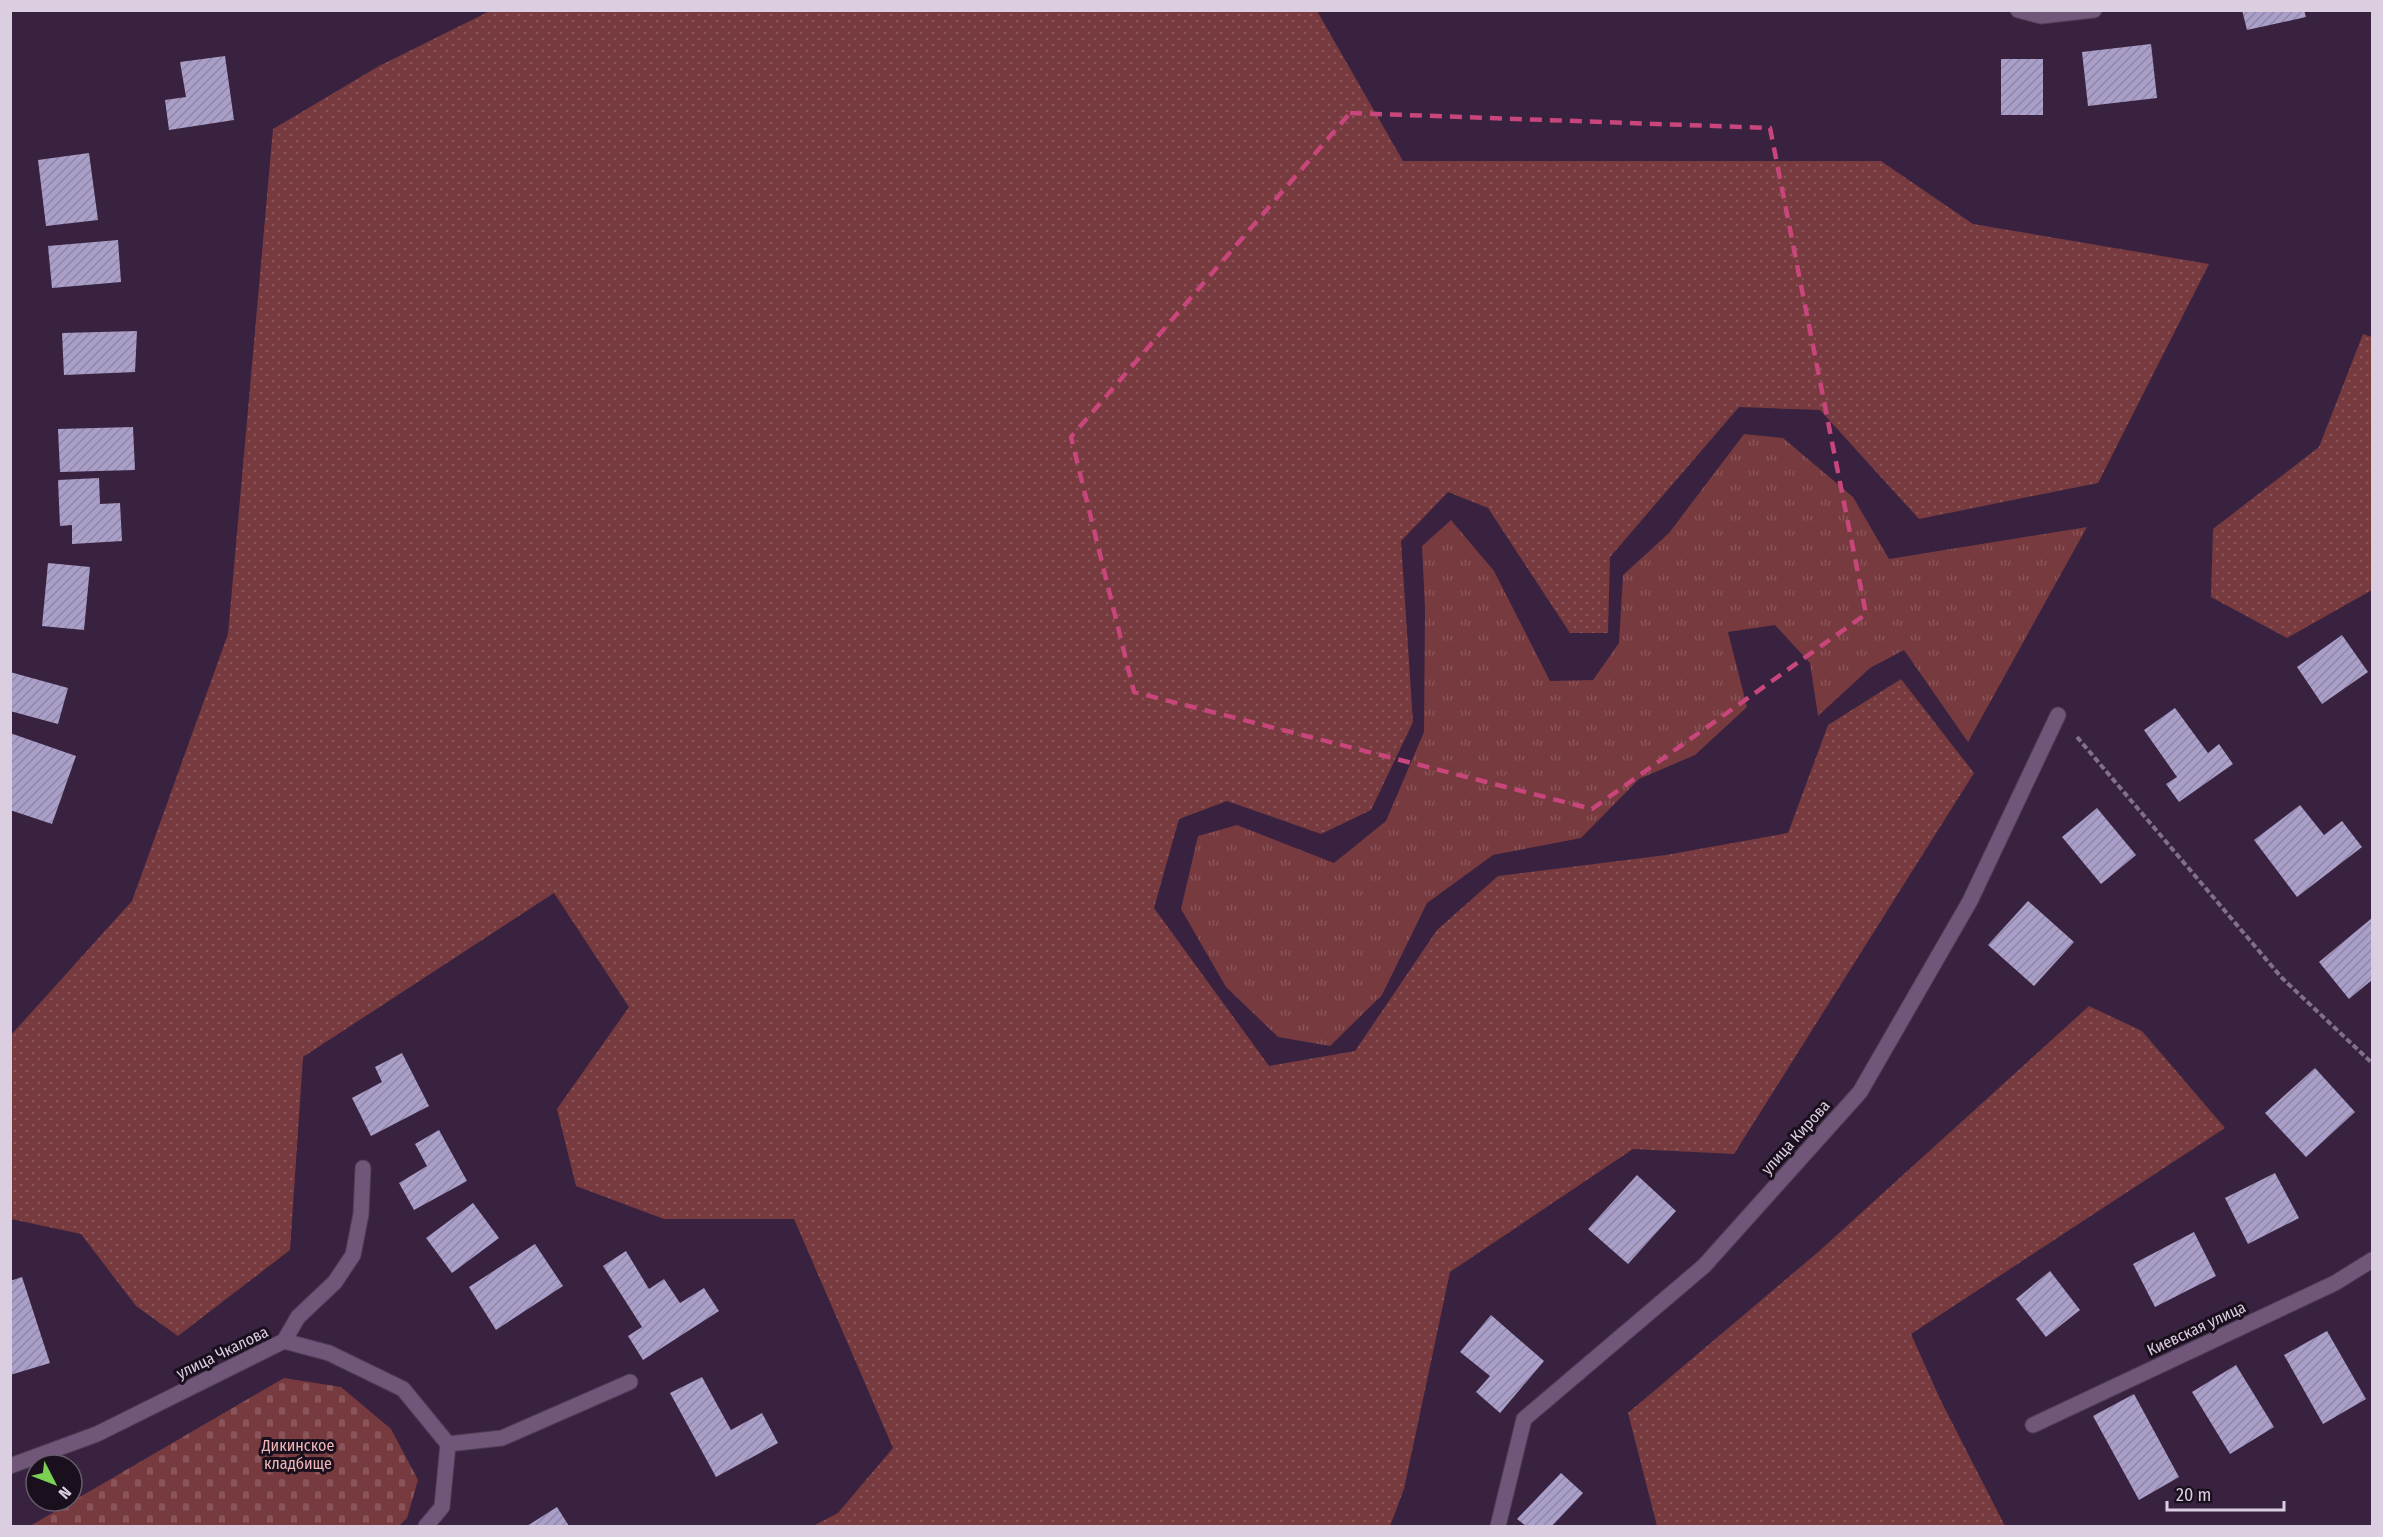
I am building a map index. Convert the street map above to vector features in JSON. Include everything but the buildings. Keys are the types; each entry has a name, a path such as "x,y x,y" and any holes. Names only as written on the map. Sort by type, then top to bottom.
{"street":[{"path":"2018,10 2041,16 2094,10"},
{"name":"улица Кирова","path":"1498,1527 1524,1419 1704,1266 1860,1092 1970,901 2058,715"},
{"path":"284,1341 297,1317 335,1282 353,1255 361,1214 363,1168"},
{"name":"Киевская улица","path":"2032,1425 2335,1283 2373,1260"},
{"name":"улица Чкалова","path":"10,1466 97,1434 284,1341 329,1353 403,1389 448,1444"},
{"path":"426,1527 442,1507 448,1444 502,1438 630,1382"}],"path":[{"path":"2058,715 2282,978 2373,1063"}],"highlighted area":[{"path":"1350,113 1770,128 1866,614 1592,809 1134,692 1071,437"}],"green space":[{"path":"492,10 1317,11 1403,161 1881,161 1973,224 2209,264 2098,483 1919,519 1820,410 1739,407 1610,557 1608,633 1570,633 1488,508 1448,492 1401,541 1413,722 1371,810 1321,834 1227,801 1179,819 1154,908 1269,1066 1355,1051 1437,930 1498,876 1666,855 1788,833 1828,725 1901,679 1974,773 1734,1154 1633,1149 1450,1272 1404,1489 1390,1526 813,1526 838,1513 893,1448 794,1219 664,1219 576,1186 557,1109 629,1007 554,893 303,1057 290,1250 178,1336 136,1306 81,1234 11,1219 11,1035 132,901 228,634 273,129 379,66"},
{"path":"2363,334 2372,337 2372,590 2287,638 2211,597 2213,529 2319,447"},
{"path":"1744,434 1783,438 1853,497 1889,559 2087,527 1968,742 1904,650 1870,668 1818,716 1810,663 1775,625 1728,632 1747,707 1695,755 1639,779 1581,838 1493,855 1427,903 1382,995 1330,1046 1278,1037 1226,987 1181,909 1198,836 1237,825 1334,863 1386,821 1424,732 1425,609 1422,546 1451,520 1494,571 1550,681 1593,680 1619,643 1623,575 1669,533"},
{"path":"2089,1006 2142,1031 2225,1128 1911,1334 1940,1399 2005,1526 1657,1526 1628,1413 1817,1253"},
{"name":"Дикинское кладбище","path":"284,1378 341,1387 391,1429 418,1480 407,1518 399,1526 30,1526 52,1513 84,1513 84,1495"}]}
